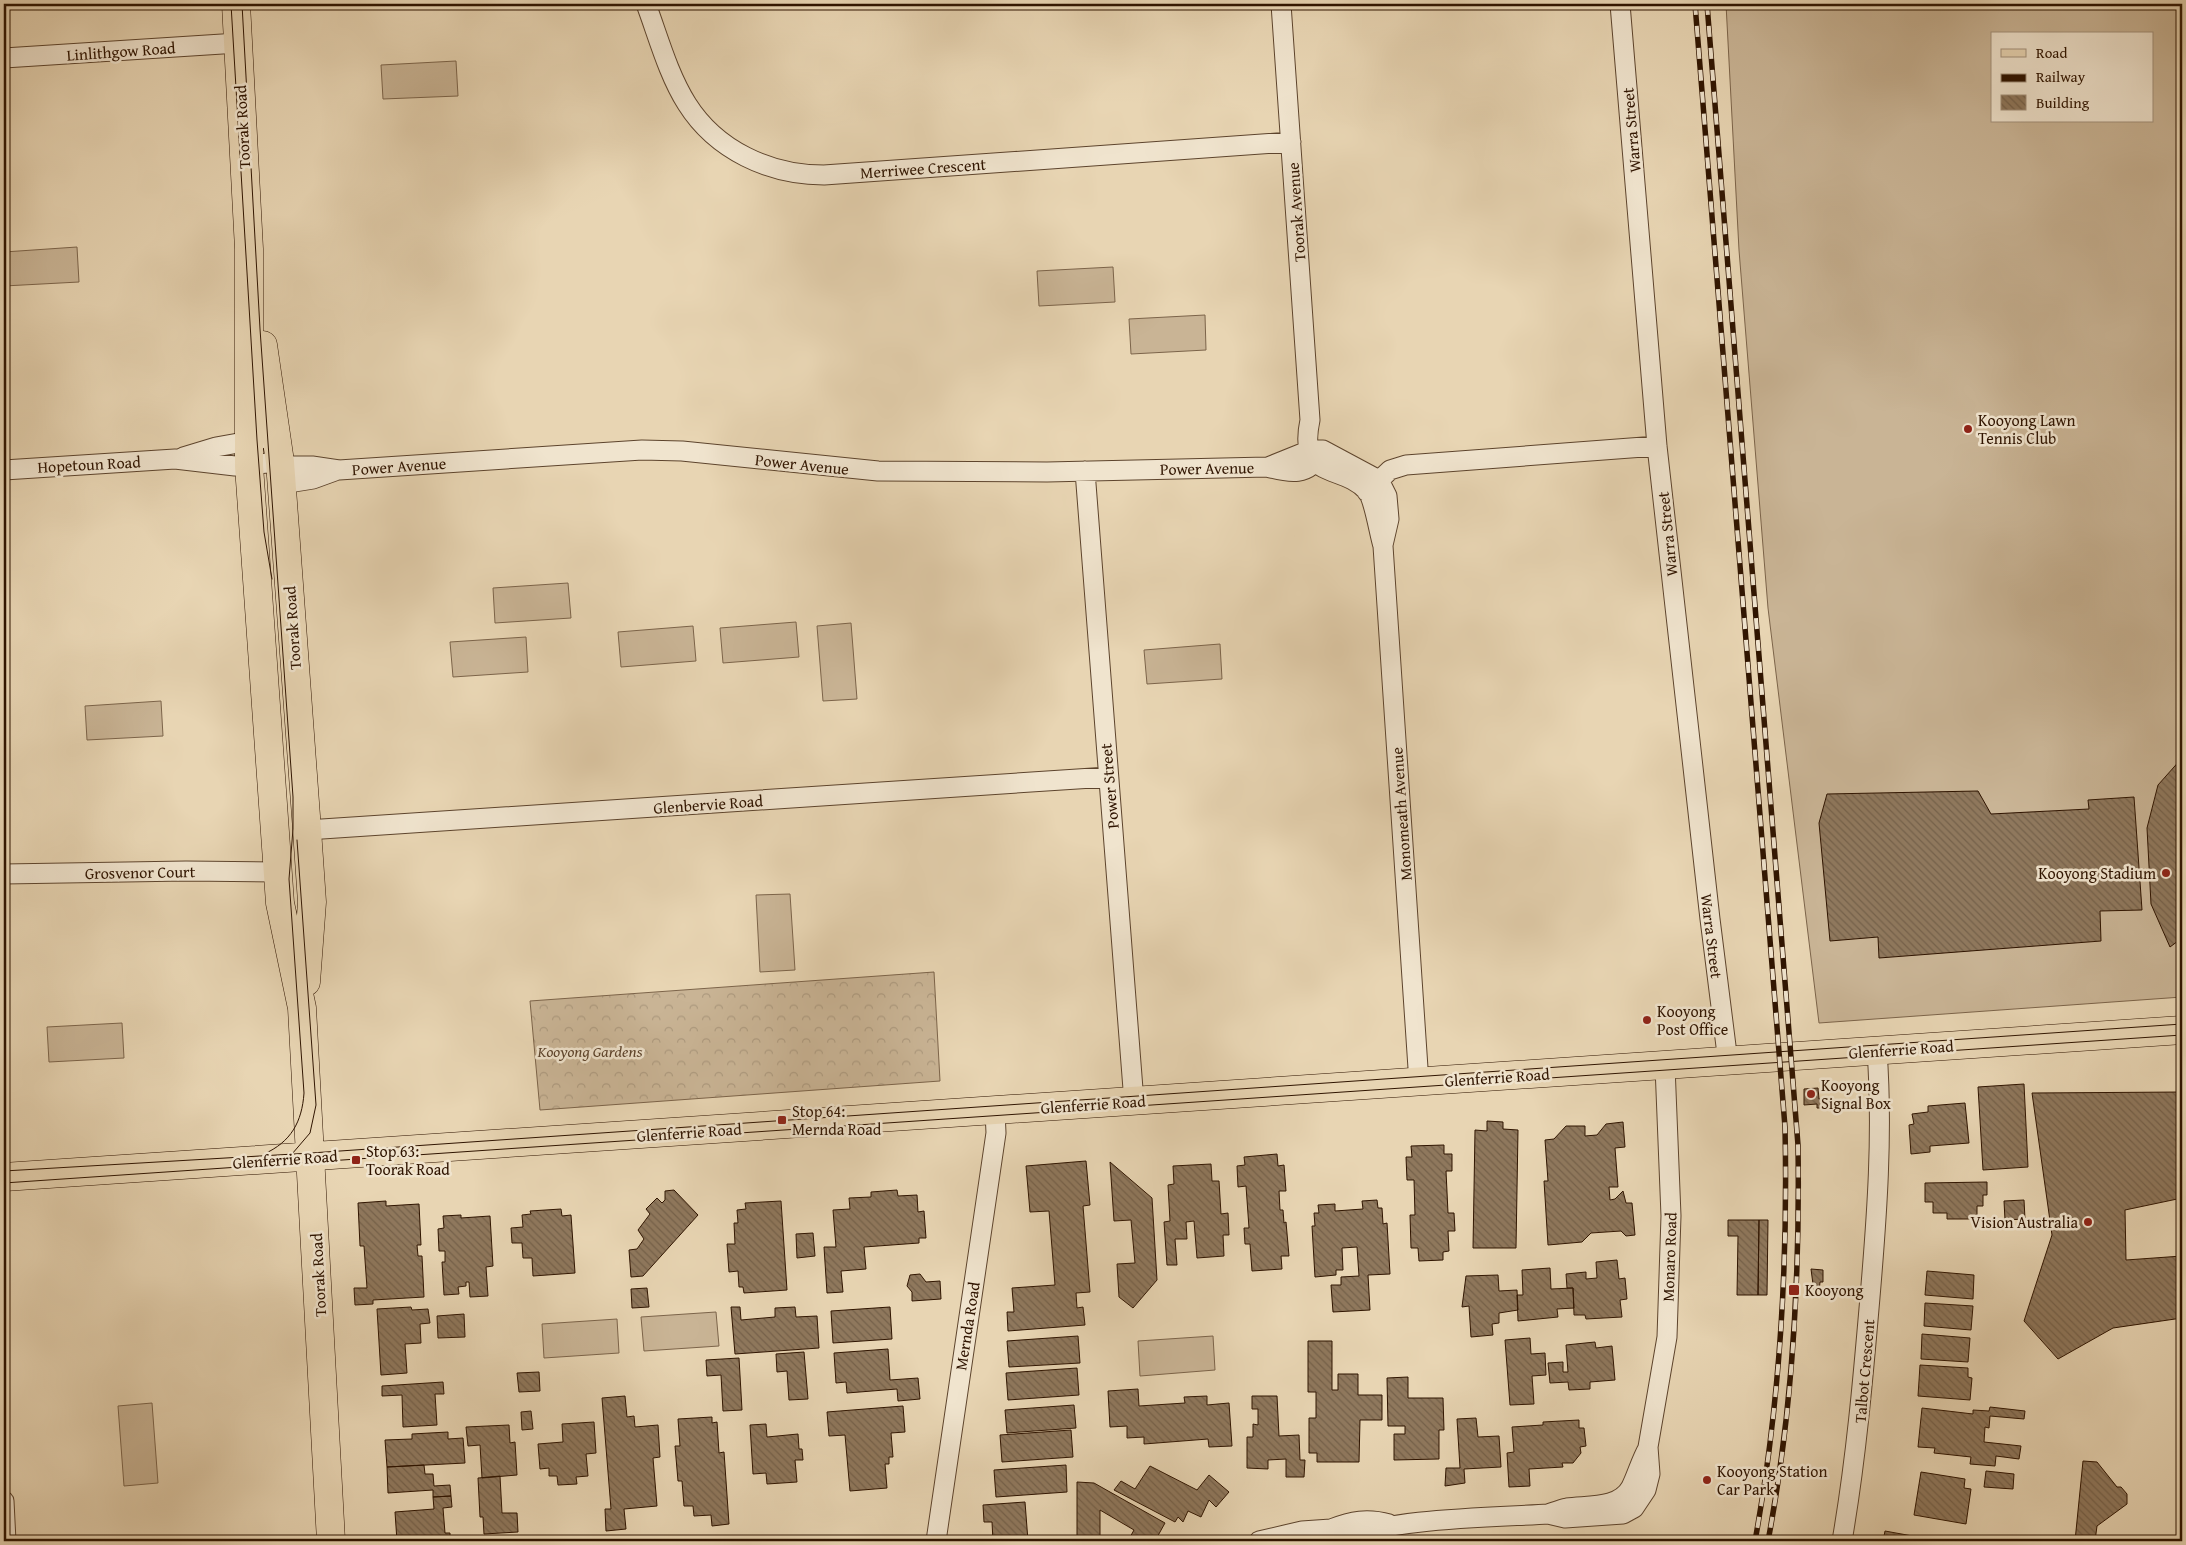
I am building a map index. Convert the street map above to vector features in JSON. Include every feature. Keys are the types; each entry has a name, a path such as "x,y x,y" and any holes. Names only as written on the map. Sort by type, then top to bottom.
{"main road":[{"name":"Toorak Road","path":"236,4 249,249 248,454 280,904 302,1008 332,1541"},
{"name":"Toorak Road","path":"249,249 280,462 307,830 312,902 302,1008"},
{"name":"Glenferrie Road","path":"4,1177 311,1158 2182,1030"}],"street":[{"name":"Merriwee Crescent","path":"646,4 686,102 702,125 740,154 766,167 780,171 824,175 1291,142"},
{"name":"Toorak Avenue","path":"1281,4 1310,420 1307,440 1316,454"},
{"name":"Warra Street","path":"1620,4 1657,446 1710,919 1728,1062"},
{"name":"Linlithgow Road","path":"4,58 238,43"},
{"path":"1316,454 1331,472 1359,484 1373,486 1390,470 1406,465 1657,446"},
{"name":"Hopetoun Road","path":"175,459 216,447 280,462"},
{"name":"Power Avenue","path":"280,462 339,470 666,450 878,471 1085,471 1267,467 1284,472 1300,471 1316,454"},
{"name":"Hopetoun Road","path":"4,470 248,454 280,462"},
{"name":"Power Street","path":"1085,471 1134,1102"},
{"name":"Monomeath Avenue","path":"1373,486 1372,501 1376,524 1383,546 1419,1082"},
{"name":"Glenbervie Road","path":"307,830 1108,777"},
{"name":"Grosvenor Court","path":"4,874 186,871 277,872"},
{"name":"Talbot Crescent","path":"1842,1541 1861,1410 1874,1252 1878,1135 1876,1051"},
{"name":"Monaro Road","path":"1347,1540 1393,1525 1548,1514 1566,1508 1589,1507 1614,1501 1624,1495 1631,1487 1648,1447 1667,1337 1671,1216 1665,1066"},
{"name":"Mernda Road","path":"936,1541 996,1133 995,1111"},
{"path":"4,1501 6,1541"},
{"name":"Monaro Road","path":"1259,1541 1302,1531 1329,1535 1346,1523 1373,1519 1393,1525"},
{"path":"1329,1535 1347,1540"}],"green space":[{"name":"Kooyong Lawn Tennis Club","path":"1726,4 2182,4 2182,997 1819,1023 1768,608 1739,250"},
{"path":"456,61 458,96 383,99 381,65"},
{"path":"77,247 79,282 4,286 4,252"},
{"path":"1113,267 1115,302 1039,306 1037,271"},
{"path":"1205,315 1206,350 1131,354 1129,319"},
{"path":"568,583 571,618 495,623 493,588"},
{"path":"796,622 799,657 723,663 720,628"},
{"path":"851,623 857,699 823,701 817,626"},
{"path":"693,626 696,661 621,667 618,632"},
{"path":"526,637 528,672 453,677 450,642"},
{"path":"1220,644 1222,679 1147,684 1144,650"},
{"path":"161,701 163,736 87,740 85,706"},
{"path":"790,894 795,970 760,972 756,895"},
{"name":"Kooyong Gardens","path":"934,972 940,1081 540,1110 530,1001"},
{"path":"122,1023 124,1058 49,1062 47,1027"},
{"path":"716,1312 719,1346 644,1351 641,1317"},
{"path":"617,1319 619,1353 544,1358 542,1324"},
{"path":"1213,1336 1215,1370 1140,1376 1138,1341"},
{"path":"152,1403 158,1483 124,1486 118,1406"}],"building":[{"name":"Kooyong Stadium","path":"2182,758 2182,938 2170,947 2151,904 2147,828 2158,785"},
{"path":"1978,791 1991,814 2089,809 2088,800 2134,797 2142,910 2100,911 2101,941 1879,958 1878,937 1830,941 1819,823 1827,794"},
{"path":"2024,1084 2028,1167 1983,1170 1978,1087"},
{"name":"Kooyong Signal Box","path":"1818,1088 1819,1099 1822,1099 1822,1108 1817,1108 1817,1104 1804,1105 1804,1089"},
{"name":"Vision Australia","path":"2182,1092 2182,1198 2125,1210 2126,1260 2182,1256 2182,1318 2113,1328 2058,1359 2024,1321 2052,1235 2032,1093"},
{"path":"1965,1103 1969,1143 1930,1146 1930,1152 1911,1154 1909,1125 1914,1124 1912,1114 1928,1112 1928,1106"},
{"path":"1487,1121 1503,1122 1503,1129 1518,1130 1516,1248 1473,1248 1475,1130 1487,1131"},
{"path":"1623,1122 1625,1147 1615,1148 1618,1187 1609,1187 1610,1200 1615,1199 1623,1191 1626,1203 1632,1203 1635,1235 1626,1236 1621,1231 1591,1233 1582,1242 1548,1245 1544,1181 1548,1181 1545,1140 1554,1139 1566,1126 1585,1126 1585,1136 1597,1135 1606,1124"},
{"path":"1444,1145 1444,1154 1452,1154 1452,1171 1446,1171 1448,1213 1454,1213 1455,1231 1448,1231 1449,1251 1443,1252 1443,1260 1419,1261 1418,1248 1411,1248 1410,1215 1415,1215 1414,1180 1407,1180 1406,1157 1412,1157 1411,1146"},
{"path":"1277,1154 1278,1166 1284,1165 1286,1191 1279,1191 1280,1210 1283,1210 1284,1223 1286,1222 1289,1256 1281,1256 1282,1269 1252,1271 1250,1244 1245,1244 1244,1228 1249,1228 1246,1186 1238,1187 1237,1166 1245,1165 1244,1157"},
{"path":"1086,1161 1090,1205 1083,1206 1090,1292 1076,1293 1077,1308 1083,1307 1085,1325 1008,1331 1007,1312 1014,1312 1012,1288 1055,1285 1049,1211 1030,1212 1026,1166"},
{"path":"1110,1162 1152,1198 1157,1280 1133,1308 1119,1297 1117,1264 1135,1263 1131,1220 1114,1221"},
{"path":"1211,1164 1212,1181 1219,1181 1221,1214 1228,1213 1229,1235 1223,1235 1224,1256 1197,1258 1194,1221 1186,1222 1187,1239 1175,1239 1177,1265 1167,1265 1164,1222 1170,1221 1168,1185 1174,1184 1173,1166"},
{"path":"1987,1182 1987,1195 1983,1195 1983,1206 1977,1206 1977,1219 1947,1219 1947,1213 1933,1213 1933,1202 1925,1202 1925,1183"},
{"path":"674,1190 698,1215 643,1276 631,1277 629,1250 637,1249 644,1239 638,1230 650,1214 646,1209 657,1198 662,1203 665,1200 665,1191"},
{"path":"897,1190 898,1196 917,1195 918,1212 924,1211 926,1238 919,1238 919,1243 864,1247 866,1269 841,1271 843,1292 827,1293 824,1247 836,1247 833,1210 850,1209 849,1198 871,1197 871,1192"},
{"path":"1377,1200 1378,1208 1382,1208 1383,1224 1387,1223 1390,1274 1368,1275 1370,1310 1333,1312 1331,1285 1341,1285 1341,1277 1359,1276 1357,1247 1342,1248 1343,1270 1336,1270 1336,1275 1315,1277 1312,1226 1315,1226 1314,1213 1319,1213 1318,1205 1335,1204 1335,1211 1363,1209 1362,1201"},
{"path":"2024,1200 2025,1219 2005,1220 2004,1201"},
{"path":"386,1201 386,1206 419,1204 421,1245 417,1245 418,1256 422,1256 424,1297 373,1300 373,1304 355,1305 354,1288 367,1288 364,1246 360,1246 358,1203"},
{"path":"781,1201 787,1290 744,1293 743,1287 739,1287 738,1271 729,1272 727,1244 735,1244 734,1223 738,1223 737,1210 746,1209 745,1203"},
{"path":"561,1209 562,1216 571,1215 575,1273 533,1276 532,1258 523,1258 522,1243 512,1243 511,1228 523,1227 522,1215 531,1214 530,1211"},
{"path":"461,1215 461,1218 490,1216 493,1266 486,1267 488,1296 470,1297 469,1282 466,1282 466,1286 458,1287 459,1294 444,1295 442,1262 445,1262 445,1251 439,1251 438,1229 444,1228 443,1216"},
{"path":"1728,1220 1759,1220 1758,1295 1737,1295 1738,1236 1728,1236"},
{"path":"1759,1220 1768,1220 1767,1295 1758,1295"},
{"path":"813,1233 815,1256 797,1258 796,1234"},
{"path":"1617,1260 1619,1279 1625,1278 1627,1299 1620,1300 1622,1317 1586,1319 1585,1315 1574,1315 1573,1288 1567,1288 1566,1274 1586,1272 1586,1279 1597,1278 1596,1262"},
{"path":"1550,1268 1551,1289 1573,1288 1574,1308 1557,1309 1558,1317 1518,1321 1517,1295 1523,1295 1522,1270"},
{"path":"1811,1269 1823,1270 1823,1282 1820,1282 1819,1292 1814,1292"},
{"path":"1927,1271 1974,1275 1973,1299 1925,1295"},
{"path":"920,1274 926,1282 940,1281 941,1299 912,1301 912,1292 907,1286 910,1275"},
{"path":"1498,1275 1499,1291 1517,1290 1518,1310 1499,1313 1499,1323 1492,1324 1493,1335 1471,1337 1469,1306 1462,1307 1466,1276"},
{"path":"647,1288 649,1307 632,1308 631,1289"},
{"path":"1925,1303 1973,1306 1971,1330 1924,1326"},
{"path":"411,1307 412,1310 428,1309 430,1323 420,1324 421,1343 405,1344 407,1373 381,1375 377,1309"},
{"path":"731,1307 740,1307 741,1320 775,1317 775,1308 795,1307 796,1317 817,1316 819,1348 735,1354"},
{"path":"890,1307 892,1339 833,1343 831,1311"},
{"path":"464,1314 465,1337 438,1338 437,1316"},
{"path":"1922,1334 1970,1338 1968,1362 1921,1359"},
{"path":"1078,1336 1080,1363 1009,1367 1007,1341"},
{"path":"1530,1338 1531,1354 1545,1353 1546,1375 1532,1376 1534,1404 1510,1405 1505,1340"},
{"path":"1308,1341 1332,1341 1332,1390 1338,1390 1338,1374 1358,1374 1358,1395 1382,1395 1382,1420 1360,1420 1359,1462 1317,1462 1317,1453 1309,1453 1309,1418 1316,1418 1316,1392 1308,1392"},
{"path":"1595,1342 1596,1348 1612,1346 1615,1380 1590,1382 1590,1389 1569,1390 1568,1382 1550,1383 1548,1363 1563,1362 1563,1372 1568,1372 1566,1345"},
{"path":"888,1349 890,1380 918,1378 920,1399 898,1401 897,1389 847,1393 846,1382 836,1383 834,1353"},
{"path":"804,1352 808,1399 789,1400 787,1371 777,1372 776,1354"},
{"path":"739,1358 742,1410 723,1411 721,1375 707,1376 706,1360"},
{"path":"1920,1365 1968,1368 1968,1377 1972,1378 1970,1400 1918,1396"},
{"path":"1077,1368 1079,1395 1008,1400 1006,1373"},
{"path":"539,1372 540,1391 519,1392 517,1373"},
{"path":"1408,1377 1408,1398 1443,1398 1444,1430 1439,1430 1439,1459 1394,1460 1394,1434 1405,1434 1405,1426 1388,1426 1387,1378"},
{"path":"443,1382 444,1394 435,1394 437,1425 403,1427 402,1395 382,1396 382,1386"},
{"path":"1138,1389 1139,1406 1185,1403 1184,1397 1207,1396 1207,1405 1229,1403 1232,1446 1209,1447 1208,1439 1144,1444 1144,1437 1127,1438 1127,1426 1110,1427 1108,1391"},
{"path":"625,1396 627,1417 634,1416 635,1427 658,1425 660,1457 653,1458 657,1506 624,1509 626,1529 606,1531 605,1509 611,1509 602,1398"},
{"path":"1252,1396 1277,1396 1279,1436 1299,1435 1300,1460 1305,1460 1304,1477 1286,1477 1286,1459 1268,1460 1268,1469 1247,1468 1247,1437 1253,1437 1253,1424 1258,1425 1258,1409 1252,1409"},
{"path":"1074,1405 1076,1428 1007,1433 1005,1410"},
{"path":"903,1406 905,1432 891,1433 893,1457 889,1457 889,1464 885,1464 887,1488 850,1491 845,1435 829,1436 827,1412"},
{"path":"1990,1407 2025,1411 2024,1419 1990,1416 1989,1428 1985,1427 1984,1442 2021,1446 2019,1459 1996,1456 1995,1466 1970,1464 1971,1457 1934,1453 1935,1448 1918,1447 1922,1408 1973,1414 1973,1410 1989,1411"},
{"path":"531,1411 533,1429 522,1430 521,1412"},
{"path":"712,1417 712,1423 717,1422 719,1453 724,1452 729,1524 712,1526 711,1515 694,1516 693,1506 684,1506 682,1481 678,1481 675,1446 680,1446 678,1419"},
{"path":"1476,1418 1478,1437 1499,1436 1501,1467 1464,1469 1465,1483 1445,1486 1446,1468 1460,1468 1457,1419"},
{"path":"1579,1420 1579,1428 1584,1428 1586,1446 1580,1447 1581,1453 1573,1463 1562,1463 1563,1467 1529,1469 1530,1486 1509,1487 1507,1453 1514,1452 1512,1427 1543,1425 1543,1422"},
{"path":"594,1422 596,1453 586,1454 588,1476 576,1477 577,1484 558,1485 557,1476 549,1476 549,1468 540,1469 538,1444 563,1442 562,1424"},
{"path":"766,1424 767,1437 798,1434 799,1449 802,1449 803,1460 795,1460 797,1482 767,1484 766,1473 753,1474 750,1425"},
{"path":"509,1425 510,1443 515,1442 517,1475 482,1478 480,1445 468,1446 466,1427"},
{"path":"1071,1430 1073,1457 1002,1462 1000,1435"},
{"path":"448,1432 448,1439 463,1438 465,1463 387,1467 385,1440 412,1439 412,1434"},
{"path":"2083,1461 2097,1462 2117,1487 2121,1487 2127,1494 2127,1504 2097,1526 2095,1541 2075,1541"},
{"path":"424,1465 425,1474 433,1474 434,1486 450,1485 451,1496 433,1497 433,1490 388,1493 387,1467"},
{"path":"1066,1465 1067,1492 996,1497 994,1470"},
{"path":"1150,1466 1197,1490 1209,1475 1229,1492 1216,1507 1209,1500 1201,1517 1188,1511 1183,1522 1178,1517 1175,1522 1114,1490 1121,1481 1135,1489"},
{"path":"1986,1471 2014,1474 2013,1489 1984,1487"},
{"path":"1921,1472 1965,1479 1964,1488 1971,1489 1966,1524 1914,1515"},
{"path":"500,1476 502,1513 517,1513 518,1532 484,1534 483,1517 480,1517 478,1478"},
{"path":"1077,1482 1094,1483 1165,1523 1155,1541 1132,1541 1129,1539 1134,1530 1100,1510 1100,1541 1077,1541"},
{"path":"451,1496 452,1507 443,1508 445,1533 450,1533 450,1541 397,1541 395,1512 434,1509 433,1497"},
{"path":"1025,1502 1028,1541 993,1541 992,1522 984,1522 983,1505"},
{"path":"1885,1531 1929,1539 1929,1541 1883,1541"}],"tram line":[{"path":"231,4 257,440 264,532 272,579"},
{"path":"242,4 260,329 293,797 293,829 289,879 304,1093 301,1113 293,1130 281,1143 264,1154"},
{"path":"292,1154 310,1133 316,1105 297,840"},
{"path":"4,1171 311,1153 2182,1024"},
{"path":"4,1183 2182,1035"}],"railway":[{"path":"1695,4 1785,1127 1785,1231 1780,1335 1771,1438 1755,1541"},
{"path":"1707,4 1798,1145 1798,1245 1793,1344 1784,1443 1768,1541"}],"place":[{"name":"Kooyong Lawn Tennis Club","path":"1968,429"},
{"name":"Kooyong Stadium","path":"2166,873"},
{"name":"Kooyong Post Office","path":"1647,1020"},
{"name":"Kooyong Signal Box","path":"1811,1094"},
{"name":"Stop 64: Mernda Road","path":"782,1120"},
{"name":"Stop 63: Toorak Road","path":"356,1160"},
{"name":"Vision Australia","path":"2088,1222"},
{"name":"Kooyong","path":"1794,1290"},
{"name":"Kooyong Station Car Park","path":"1707,1480"}]}
